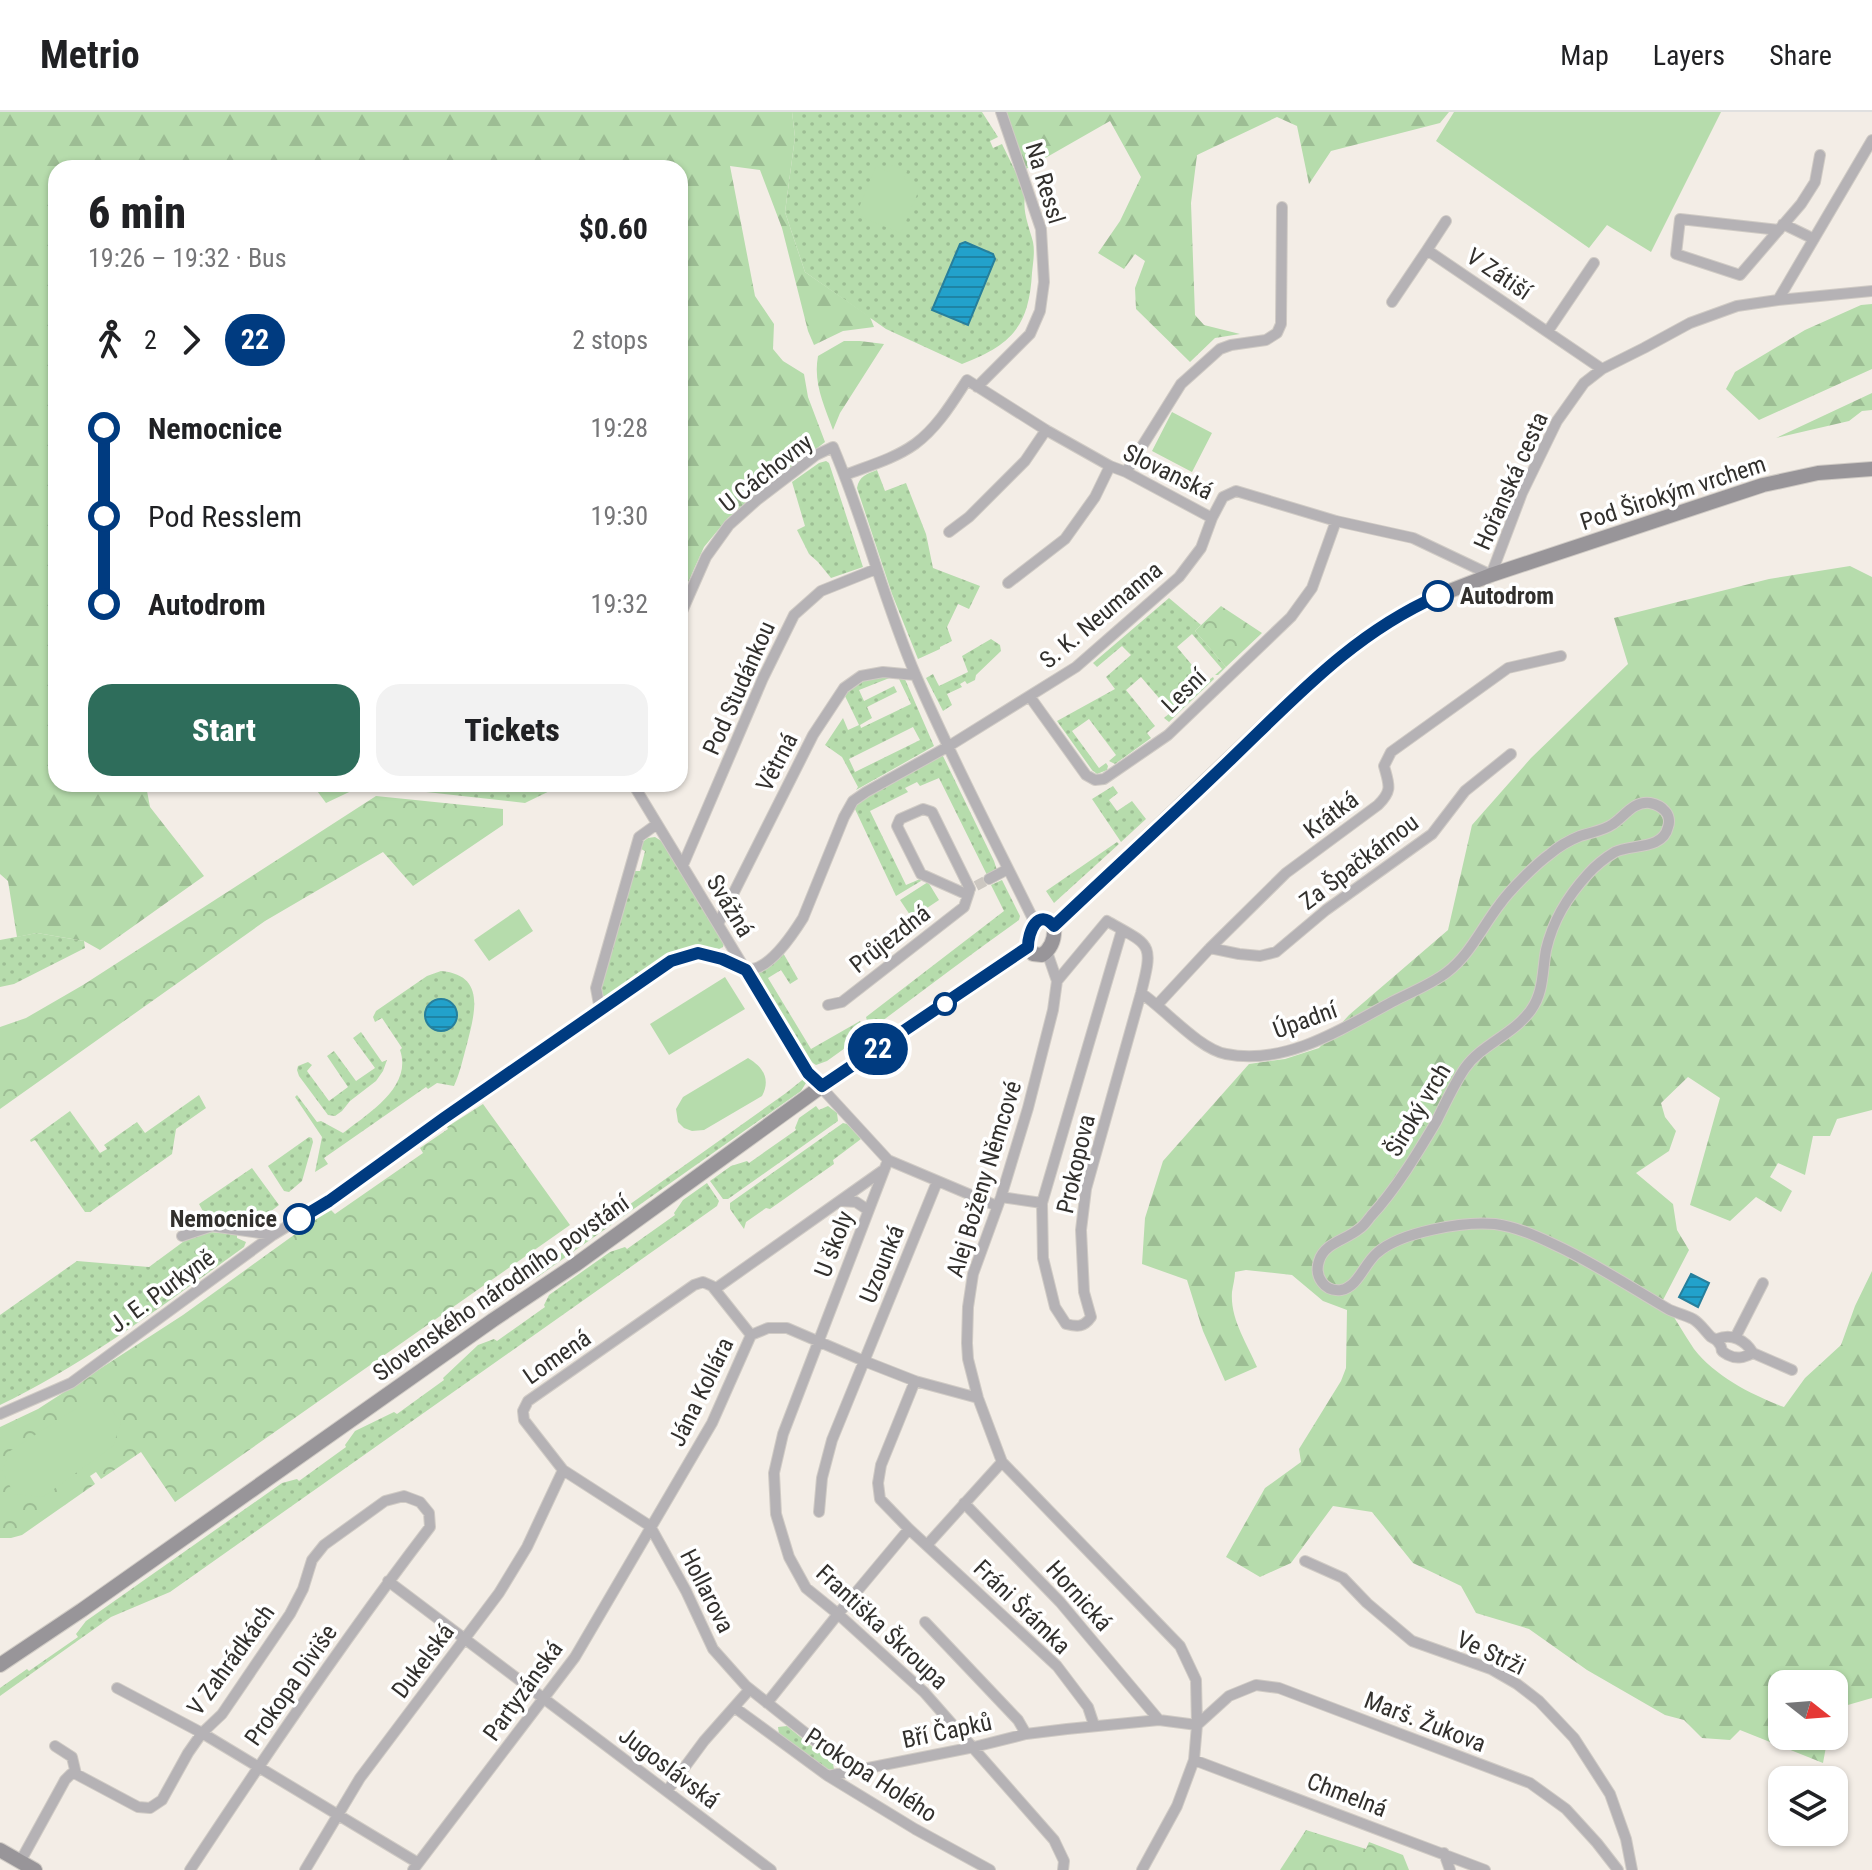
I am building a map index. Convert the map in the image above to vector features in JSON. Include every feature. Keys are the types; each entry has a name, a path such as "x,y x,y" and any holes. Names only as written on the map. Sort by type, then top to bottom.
{"street":[{"name":"Na Ressl","path":"977,387 1030,334 1040,311 1044,282 1041,229 1001,112"},
{"path":"1778,300 1872,140"},
{"path":"1814,239 1781,227 1680,219 1676,254 1740,275 1781,227 1801,204 1815,182 1820,155"},
{"path":"1126,472 1181,384 1220,349 1266,340 1277,333 1281,324 1282,207"},
{"path":"1392,302 1446,221"},
{"name":"V Zátiší","path":"1427,250 1602,369"},
{"path":"1548,331 1594,263"},
{"name":"Hořanská cesta","path":"1491,575 1522,493 1557,421 1584,383 1602,369 1690,323 1737,306 1872,291"},
{"name":"Slovanská","path":"845,475 915,444 942,419 967,380 1046,430 1212,518 1223,497 1236,491 1336,521 1413,538 1491,575"},
{"path":"949,532 969,517 1025,461 1046,430"},
{"name":"U Cáchovny","path":"688,598 706,557 729,525 757,500 816,455 833,447 845,475"},
{"path":"1008,583 1065,539 1095,497 1110,466"},
{"name":"Pod Širokým vrchem","path":"1491,575 1763,485 1818,473 1872,469"},
{"path":"845,475 915,675 1035,923"},
{"name":"S. K. Neumanna","path":"746,970 760,967 794,933 853,801 1076,667 1179,577 1201,548 1212,518"},
{"name":"Lesní","path":"1030,697 1086,775 1095,780 1104,779 1168,735 1291,617 1312,588 1336,521"},
{"name":"Pod Studánkou","path":"683,865 763,678 794,615 821,591 876,569"},
{"path":"1054,926 1043,919 1035,923 1029,933 1028,947 1033,954 1047,952 1053,942 1054,926 1296,695 1359,641 1425,602 1491,575"},
{"name":"Krátká","path":"1158,1004 1286,873 1388,795 1384,766 1391,752 1508,668 1561,656"},
{"name":"Větrná","path":"718,924 813,735 844,688 861,676 883,672 915,675"},
{"name":"Za Špačkárnou","path":"1210,948 1260,956 1276,952 1326,910 1432,834 1465,791 1511,754"},
{"name":"Svážná","path":"638,792 808,1073 886,1165"},
{"name":"Široký vrch","path":"1476,941 1501,903 1549,854 1575,838 1605,829 1633,806 1656,804 1666,811 1669,826 1665,835 1645,846 1625,848 1614,853 1596,865 1568,896 1555,919 1534,1005 1513,1030 1475,1056 1465,1068 1433,1127 1379,1208 1359,1229 1323,1251 1317,1272 1319,1278 1325,1286 1344,1290 1357,1280 1378,1251 1415,1235 1448,1226 1490,1224 1517,1228 1579,1256 1673,1312 1696,1320 1707,1335 1717,1339 1723,1352 1735,1358 1753,1353"},
{"name":"Průjezdná","path":"828,1005 842,1002 964,907 971,890 932,812 923,809 900,819 897,826 921,874 971,890"},
{"path":"600,1010 596,988 639,837 657,824"},
{"path":"989,879 1008,869"},
{"path":"1057,981 1107,921 1122,930"},
{"name":"Prokopova","path":"1122,930 1142,941 1147,949 1148,964 1086,1189 1081,1230 1084,1292 1091,1317 1086,1324 1077,1327 1066,1324 1055,1307 1043,1258 1042,1203 1122,930"},
{"name":"Úpadní","path":"1141,993 1206,1046 1225,1054 1257,1056 1287,1052 1339,1030 1445,974 1476,941"},
{"name":"Slovenského národního povstání","path":"0,1665 575,1265 822,1086 1028,947"},
{"name":"Alej Boženy Němcové","path":"1047,952 1057,981 1049,1024 1028,1108 973,1274 968,1307 967,1351 978,1398 1002,1462 1180,1646 1196,1680 1194,1760 1177,1806 1142,1870"},
{"name":"J. E. Purkyně","path":"0,1414 71,1383 273,1235 329,1201 671,961 698,953 746,970"},
{"path":"751,1335 715,1289 886,1165"},
{"name":"Prokopova","path":"886,1165 999,1202 1042,1203"},
{"name":"U školy","path":"817,1341 886,1165"},
{"name":"Uzounká","path":"819,1512 822,1478 832,1440 937,1182"},
{"path":"840,1201 856,1202 868,1210"},
{"path":"182,1236 212,1226 273,1235"},
{"name":"Lomená","path":"650,1526 563,1470 524,1420 523,1411 528,1401 694,1285 703,1282 715,1289"},
{"path":"1717,1339 1726,1336 1735,1338 1763,1283"},
{"name":"Jána Kollára","path":"650,1526 712,1423 751,1335 768,1328 787,1328 915,1381 978,1398"},
{"name":"Široký vrch","path":"1735,1338 1748,1345 1753,1353 1792,1370"},
{"name":"Františka Škroupa","path":"817,1341 783,1434 774,1473 776,1514 789,1557 806,1588 924,1692 974,1747 1054,1840 1064,1861 1063,1870"},
{"name":"Fráni Šrámka","path":"915,1381 881,1465 878,1483 880,1499 1057,1666 1088,1707 1094,1725"},
{"path":"927,1545 1002,1462"},
{"name":"Dukelská","path":"305,1870 360,1778 499,1593 527,1547 563,1470"},
{"name":"V Zahrádkách","path":"55,1746 72,1757 76,1774 138,1807 150,1808 162,1800 188,1753 202,1733 222,1714 290,1614 303,1589 312,1560 324,1545 385,1501 404,1496 420,1502 429,1513 430,1527"},
{"name":"Hornická","path":"964,1503 1060,1602 1159,1720"},
{"name":"Hollarova","path":"650,1526 686,1591 713,1649 767,1703"},
{"name":"Partyzánská","path":"416,1866 575,1657 650,1526"},
{"name":"Prokopa Diviše","path":"190,1870 388,1581 430,1527"},
{"path":"767,1703 909,1529"},
{"name":"Ve Strži","path":"1305,1561 1343,1578 1412,1641 1491,1669 1539,1701 1574,1738 1610,1794 1626,1839 1632,1870"},
{"name":"Jugoslávská","path":"388,1581 771,1870"},
{"name":"Bří Čapků","path":"925,1622 1018,1720 1026,1734"},
{"name":"Marš. Žukova","path":"1197,1725 1229,1696 1256,1685 1279,1688 1530,1783 1566,1809 1618,1870"},
{"path":"117,1688 202,1733 338,1814 416,1866"},
{"path":"667,1791 704,1741 750,1689"},
{"name":"Prokopa Holého","path":"767,1703 852,1770"},
{"name":"Prokopa Holého","path":"734,1707 828,1776 990,1870"},
{"name":"Bří Čapků","path":"828,1776 1026,1734 1159,1720 1197,1725"},
{"name":"Chmelná","path":"1194,1760 1485,1870"},
{"path":"20,1862 65,1780 76,1774"},
{"path":"0,1850 35,1870"},
{"path":"1444,1853 1450,1870"}],"green space":[{"path":"0,112 792,112 795,137 785,212 805,272 870,317 874,327 843,331 814,345 782,228 760,170 730,166 755,296 774,324 773,349 783,361 804,374 808,397 825,442 728,518 704,547 688,582 688,160 48,160 48,792 147,792 150,807 204,876 100,950 84,941 37,933 17,937 8,881 0,874"},
{"path":"792,112 982,112 998,137 990,141 993,148 1002,144 1026,193 1025,211 1034,246 1027,307 1014,332 1005,341 962,364 886,329 805,272 785,212 795,137"},
{"path":"1004,112 1449,112 1440,123 1331,151 1309,184 1297,126 1277,117 1197,155 1191,203 1195,315 1204,325 1240,334 1215,338 1190,362 1136,309 1135,288 1145,261 1135,254 1124,269 1098,253 1120,221 1141,177 1110,121 1026,169"},
{"path":"1454,112 1721,112 1651,252 1607,225 1589,248 1436,141"},
{"path":"892,165 907,171 904,179 921,185 901,233 856,215 876,166 889,172"},
{"path":"1872,304 1872,369 1759,420 1726,389 1735,372 1805,330 1861,305"},
{"path":"844,341 884,344 840,413 833,430 818,385 818,356"},
{"path":"1872,393 1872,410 1862,411 1849,421 1776,438"},
{"path":"1172,412 1212,433 1192,472 1152,451"},
{"path":"826,461 863,567 831,578 809,554 797,530 805,526 792,482"},
{"path":"877,470 885,491 906,483 926,534 933,568 980,586 969,609 958,604 947,627 952,641 918,659 892,594 857,488 862,478"},
{"path":"1850,566 1872,577 1872,1110 1837,1119 1830,1136 1813,1136 1805,1175 1778,1163 1770,1177 1792,1191 1781,1212 1756,1197 1730,1221 1690,1205 1720,1098 1688,1077 1661,1103 1665,1117 1676,1131 1669,1151 1636,1173 1673,1204 1677,1230 1689,1250 1663,1300 1694,1349 1713,1368 1747,1391 1784,1407 1805,1378 1841,1345 1872,1271 1872,1698 1848,1705 1848,1670 1768,1670 1768,1741 1740,1730 1730,1740 1702,1738 1684,1720 1665,1715 1587,1670 1529,1629 1476,1613 1461,1586 1413,1563 1372,1512 1333,1506 1291,1563 1260,1577 1226,1557 1265,1488 1301,1462 1299,1449 1341,1381 1346,1368 1347,1310 1323,1301 1292,1275 1246,1270 1235,1272 1232,1292 1234,1312 1257,1367 1225,1381 1203,1331 1187,1280 1142,1264 1145,1218 1163,1161 1249,1064 1285,1059 1319,1048 1349,1015 1448,930 1472,825 1531,758 1628,664 1614,618 1769,579"},
{"path":"1169,598 1201,625 1195,631 1226,667 1215,675 1222,669 1192,634 1177,647 1206,682 1214,679 1169,722 1164,718 1171,712 1141,677 1126,690 1155,726 1147,733 1151,738 1115,764 1109,761 1116,755 1089,719 1072,731 1099,768 1106,763 1108,766 1107,770 1097,774 1057,721 1115,689 1106,677 1131,655 1122,646 1097,667 1093,663"},
{"path":"1221,606 1262,633 1226,667 1195,631"},
{"path":"991,639 1000,645 1001,651 976,675 975,680 967,684 965,681 960,684 962,687 947,694 952,705 943,711 926,678 933,674 939,686 968,672 962,656"},
{"path":"881,674 904,677 934,746 856,790 858,787 842,757 825,745 843,718 848,730 859,725 844,694 861,682","holes":["892,677 899,679 911,704 861,728 860,725 872,718 867,707 897,692 894,686 864,701 859,690","913,727 920,740 855,772 849,759"]},
{"path":"942,754 997,870 987,875 939,778 920,786 917,782 905,788 908,792 870,811 906,885 921,881 896,896 854,807 878,789"},
{"path":"1113,786 1118,793 1109,800 1117,811 1132,801 1146,819 1121,842 1092,799"},
{"path":"318,792 349,792 326,803"},
{"path":"426,792 548,792 525,803"},
{"path":"376,796 503,809 503,825 413,886 383,852 265,921 0,1109 0,1027 26,1018 83,985"},
{"path":"655,837 663,842 724,943 723,947 701,946 674,952 609,996 602,996 600,989 630,874 640,871 645,851 641,849 641,843"},
{"path":"1117,842 1119,844 1054,903 1046,891"},
{"path":"1002,880 1020,916 1019,920 827,1061 816,1065 810,1061 756,976 782,951 798,979 790,984 781,970 768,978 811,1049 860,1021 863,1026 868,1024 866,1017 1004,911 991,885"},
{"path":"928,882 939,900 912,918 900,900"},
{"path":"519,909 533,931 489,961 474,940"},
{"path":"37,933 84,941 85,948 14,984 0,987 0,940"},
{"path":"441,971 455,974 471,987 474,997 470,1032 454,1086 437,1083 428,1089 426,1087 324,1158 328,1164 315,1172 322,1137 295,1097 297,1095 317,1122 321,1121 343,1133 375,1108 394,1088 400,1076 402,1048 382,1018 375,1022 373,1017 376,1011 427,976","holes":["445,1000 455,1010 455,1022 432,1029 426,1020 426,1011 431,1003"]},
{"path":"725,977 745,1009 669,1055 650,1024"},
{"path":"361,1032 382,1062 387,1060 383,1071 342,1111 335,1116 328,1115 299,1076 298,1066 308,1062 312,1065 307,1071 329,1101 348,1087 327,1056 334,1051 356,1081 375,1068 353,1038"},
{"path":"748,1058 764,1074 766,1084 762,1096 704,1130 692,1131 678,1122 676,1109 683,1097"},
{"path":"806,1077 801,1091 536,1278 525,1279 786,1093"},
{"path":"199,1095 206,1108 176,1129 172,1154 90,1212 85,1212 35,1140 30,1140 70,1111 100,1153 107,1149 104,1145 137,1122 145,1133"},
{"path":"483,1104 570,1225 175,1502 141,1452 101,1479 96,1472 90,1476 95,1484 22,1535 0,1538 0,1427 38,1409 183,1315 330,1209 335,1214 423,1153 420,1148"},
{"path":"816,1106 819,1110 828,1106 837,1113 838,1121 728,1199 723,1199 710,1181 731,1166 749,1163 796,1130 799,1118"},
{"path":"843,1123 861,1139 833,1160 834,1164 746,1222 744,1229 730,1209 730,1203"},
{"path":"309,1137 313,1142 302,1181 289,1192 284,1191 268,1166"},
{"path":"252,1168 279,1205 256,1218 205,1215 199,1204"},
{"path":"707,1183 719,1201 717,1206 170,1592 111,1617 0,1696 0,1688 78,1637 76,1634 86,1621 282,1483 299,1481 346,1447 355,1431 394,1412 397,1414 444,1380 478,1345 494,1339 497,1341 545,1307 549,1295 610,1252 627,1249 675,1215 683,1200"},
{"path":"209,1232 237,1234 237,1238 246,1242 244,1247 125,1331 64,1371 0,1405 0,1315 77,1261 149,1267 187,1239"},
{"path":"85,1403 107,1404 121,1422 113,1446 43,1497 14,1494 2,1471 10,1451"},
{"path":"787,1726 833,1764 834,1769 828,1770 779,1734 778,1727"},
{"path":"1790,1750 1825,1750 1823,1763"},
{"path":"1306,1830 1366,1849 1369,1842 1403,1855 1409,1870 1280,1870"}],"water":[{"path":"965,242 993,254 995,259 968,325 932,310 960,244"},
{"path":"441,999 452,1004 457,1015 452,1026 441,1031 430,1026 425,1015 430,1004"},
{"path":"1691,1274 1709,1283 1698,1307 1679,1297"}],"tunnel":[{"path":"976,886 989,879"}],"bus line":[{"name":"22","path":"299,1219 671,961 698,953 746,970 808,1073 822,1086 1028,947 1029,933 1035,923 1043,919 1054,926 1296,695 1359,641 1389,621 1438,596"}],"place":[{"name":"Autodrom","path":"1438,596"},
{"name":"Nemocnice","path":"299,1219"}]}
